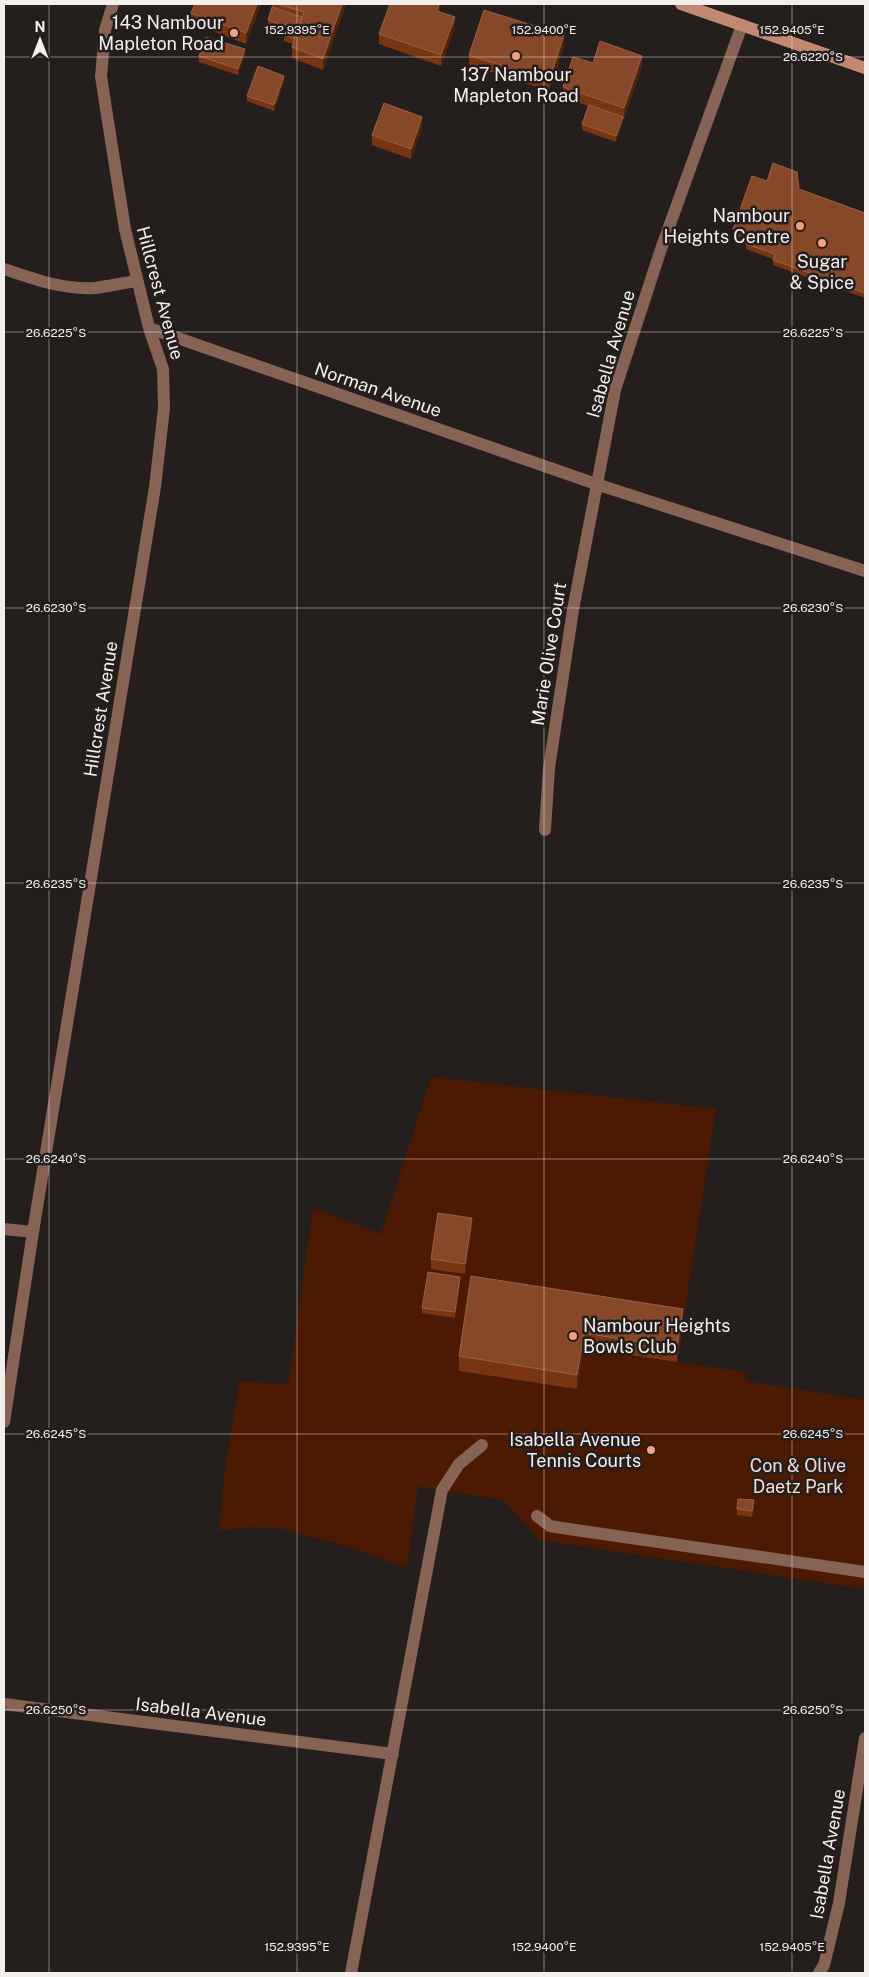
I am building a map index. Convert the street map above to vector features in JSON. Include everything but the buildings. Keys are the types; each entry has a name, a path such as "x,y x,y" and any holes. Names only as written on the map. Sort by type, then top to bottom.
{"main road":[{"path":"681,4 708,8 742,25 865,68"}],"street":[{"name":"Hillcrest Avenue","path":"4,1422 154,487 164,408 163,369 149,328 125,229 101,76 105,30 113,4"},
{"name":"Isabella Avenue","path":"596,484 614,390 661,249 742,25"},
{"path":"4,269 36,280 62,286 94,288 137,280"},
{"name":"Norman Avenue","path":"149,328 596,484"},
{"path":"596,484 865,571"},
{"name":"Marie Olive Court","path":"545,830 549,768 573,610 596,484"},
{"path":"4,1229 33,1232"},
{"path":"351,1973 442,1490 459,1464 482,1445"},
{"path":"537,1516 550,1526 865,1572"},
{"name":"Isabella Avenue","path":"4,1704 393,1754"},
{"name":"Isabella Avenue","path":"819,1973 824,1965 839,1904 865,1738"}],"green space":[{"name":"Isabella Avenue Tennis Courts","path":"431,1077 716,1109 677,1362 745,1372 745,1381 865,1400 865,1589 539,1540 503,1500 418,1486 407,1568 345,1546 279,1528 247,1527 219,1531 224,1477 239,1381 288,1385 313,1208 381,1234"}],"place":[{"name":"143 Nambour Mapleton Road","path":"234,33"},
{"name":"137 Nambour Mapleton Road","path":"516,56"},
{"name":"Nambour Heights Centre","path":"800,226"},
{"name":"Sugar & Spice","path":"822,243"},
{"name":"Nambour Heights Bowls Club","path":"573,1336"},
{"name":"Isabella Avenue Tennis Courts","path":"651,1450"}],"park label":[{"name":"Con & Olive Daetz Park","path":"798,1476"}]}
